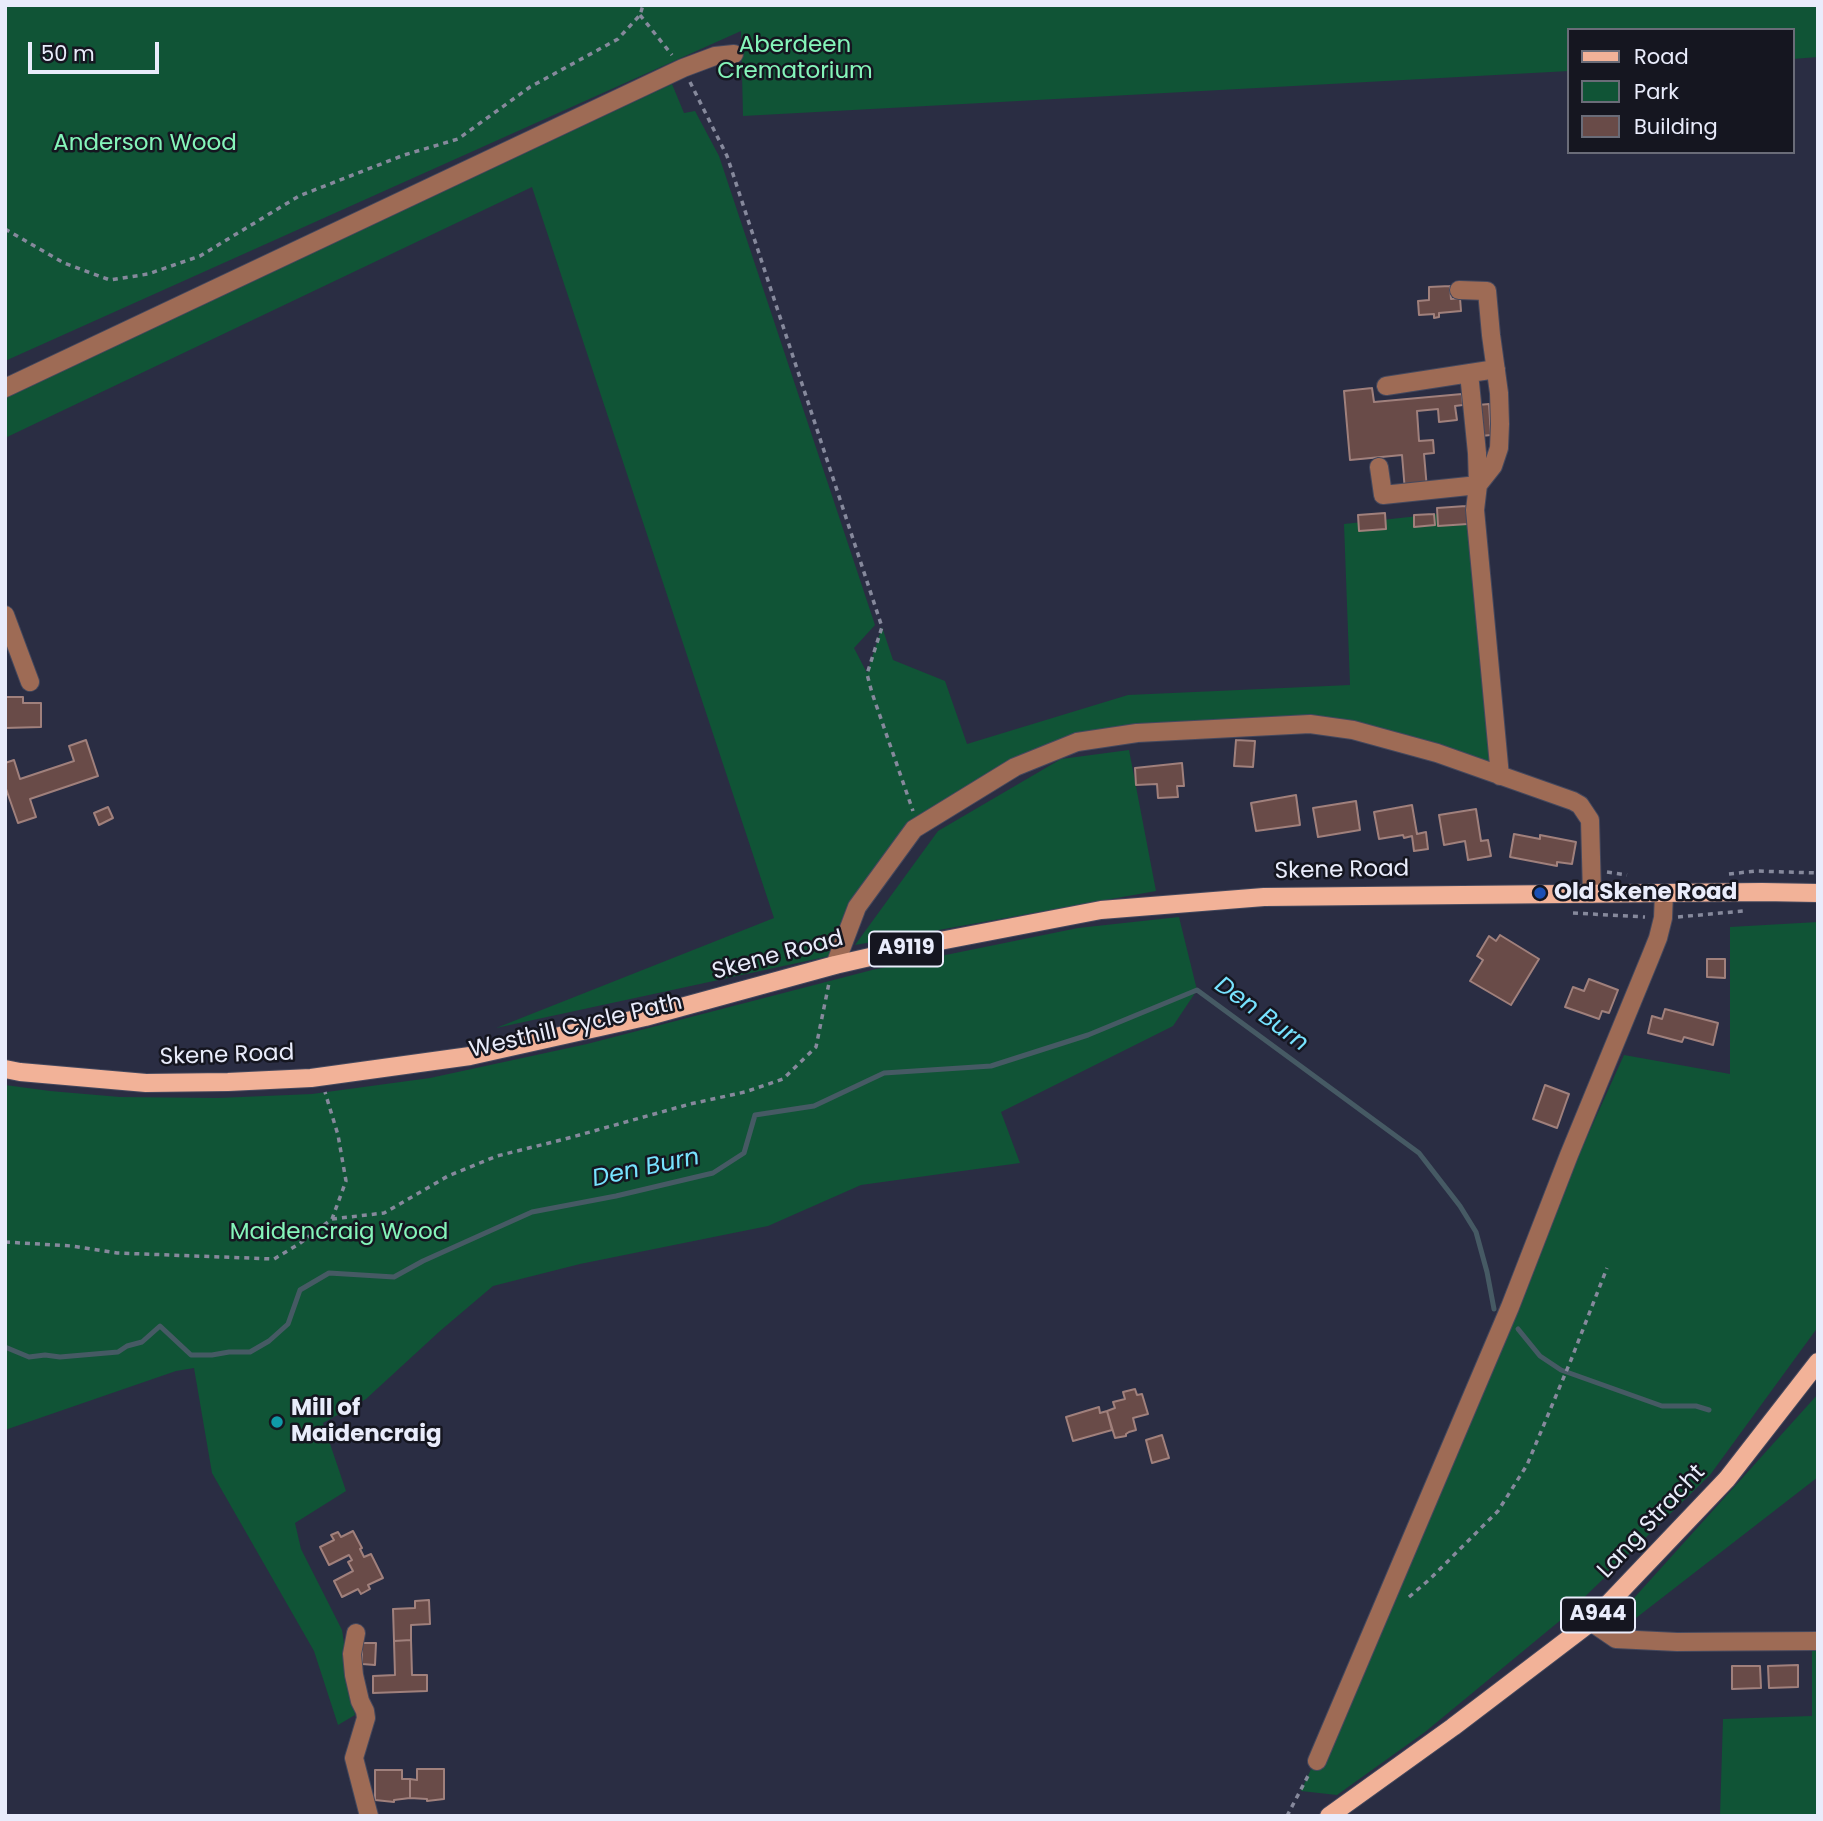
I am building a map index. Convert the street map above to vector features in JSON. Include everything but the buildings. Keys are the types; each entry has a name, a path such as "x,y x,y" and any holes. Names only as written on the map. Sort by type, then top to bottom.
{"main road":[{"name":"Skene Road","path":"5,1069 146,1083 229,1082 311,1078 470,1056 832,974 940,940 1101,910 1264,897 1664,892 1818,894"},
{"name":"Lang Stracht","path":"1329,1816 1453,1727 1591,1622 1727,1479 1818,1362"}],"street":[{"path":"5,387 683,68 715,56 734,54"},
{"path":"1379,467 1383,495 1478,485 1493,466 1499,448 1500,403 1488,291 1459,290"},
{"path":"1385,386 1496,369"},
{"path":"1469,373 1477,453 1478,485 1475,510 1500,776"},
{"path":"5,615 30,682"},
{"path":"832,974 857,907 914,829 1015,767 1077,742 1137,733 1310,724 1353,730 1437,752 1580,805 1590,820 1592,894"},
{"path":"1317,1760 1510,1307 1658,938 1663,918 1664,892"},
{"path":"1591,1622 1616,1639 1818,1642"},
{"path":"356,1633 352,1654 354,1675 366,1718 354,1758 369,1816"}],"path":[{"path":"5,229 64,263 110,280 148,274 200,256 299,196 404,155 458,139 530,88 618,39 640,15 643,5"},
{"path":"640,15 683,68 727,156 882,626 867,674 919,826"},
{"path":"1567,912 1663,918 1748,911"},
{"path":"817,985 832,974"},
{"path":"5,1242 72,1245 117,1253 274,1259 332,1219 384,1213 448,1176 497,1156 690,1104 745,1092 783,1079 816,1047 832,974"},
{"path":"325,1092 338,1135 346,1181 332,1219"},
{"path":"1409,1597 1498,1511 1527,1465 1607,1268"},
{"path":"1287,1816 1317,1760"}],"green space":[{"name":"Anderson Wood","path":"5,5 1818,5 1818,57 1795,59 1795,28 1568,28 1568,71 743,116 741,31 5,361"},
{"path":"672,84 684,113 695,111 719,156 875,625 854,648 867,673 882,627 893,660 945,681 967,744 1128,695 1350,685 1344,524 1475,510 1500,776 1353,730 1077,742 919,826 857,907 839,954 496,1028 774,918 532,187 5,438 5,398"},
{"path":"1129,750 1156,891 855,945 938,831 1061,759"},
{"name":"Maidencraig Wood","path":"1179,917 1197,990 1173,1026 1001,1112 1020,1163 861,1185 768,1226 580,1264 493,1286 366,1399 323,1423 346,1491 295,1523 301,1549 342,1630 355,1715 338,1725 314,1651 212,1473 194,1368 176,1371 5,1430 5,1085 120,1097 218,1098 312,1094 430,1078 587,1044 872,970 1078,928"},
{"path":"1818,922 1818,1327 1710,1475 1562,1619 1425,1732 1337,1795 1301,1791 1510,1307 1624,1055 1730,1074 1730,927"},
{"path":"1818,1394 1818,1477 1636,1618 1634,1598"},
{"path":"1812,1641 1818,1641 1818,1816 1720,1816 1723,1719 1812,1716"}],"waterway":[{"name":"Den Burn","path":"5,1347 29,1357 118,1352 142,1342 160,1326 191,1355 250,1352 269,1341 288,1324 300,1290 329,1273 394,1277 423,1261 532,1212 713,1173 744,1153 755,1115 814,1106 884,1073 991,1066 1088,1035 1197,990 1419,1153 1460,1206 1476,1232 1494,1309"},
{"name":"Den Burn","path":"1518,1329 1540,1356 1561,1370 1662,1406 1696,1406 1709,1410"}],"place":[{"name":"Old Skene Road","path":"1540,893"},
{"name":"Mill of Maidencraig","path":"277,1422"}],"park label":[{"name":"Aberdeen Crematorium","path":"795,59"}]}
